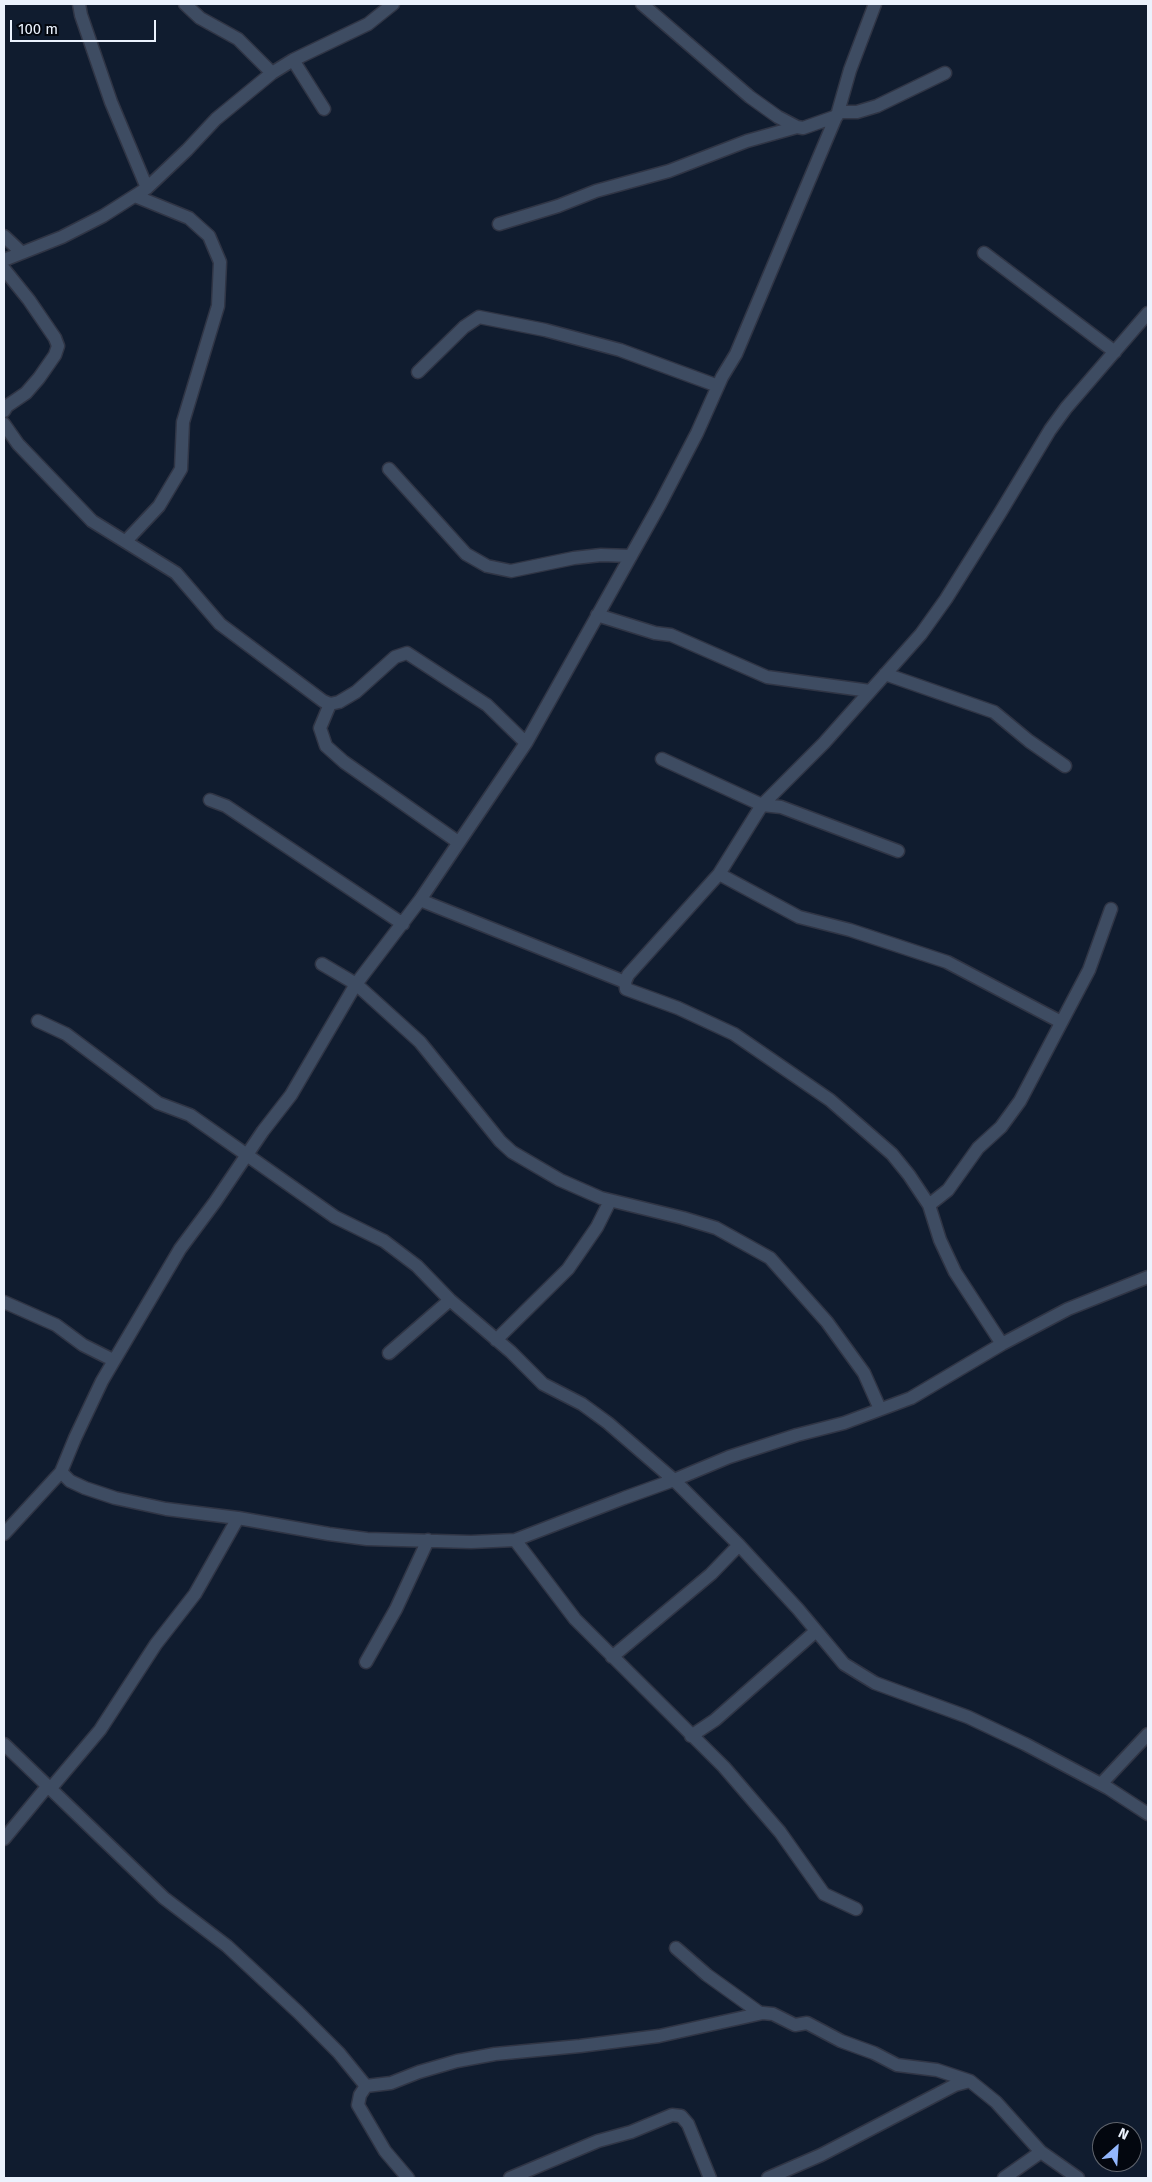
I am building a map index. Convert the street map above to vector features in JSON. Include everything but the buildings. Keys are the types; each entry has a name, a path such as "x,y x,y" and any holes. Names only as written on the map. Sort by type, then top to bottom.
{"street":[{"path":"80,4 84,22 111,102 147,188"},
{"path":"185,4 200,18 238,39 272,73"},
{"path":"4,260 62,237 103,216 135,196 147,188 187,150 216,119 272,73 293,60 368,24 393,4"},
{"path":"642,4 750,97 778,117 797,127 803,128 838,114 857,112 877,106 945,73"},
{"path":"4,1534 61,1472 87,1410 114,1360 180,1250 262,1131 291,1095 356,984 420,900 526,743 631,556 697,433 718,386 736,354 838,114 850,70 875,4"},
{"path":"293,60 324,108"},
{"path":"499,224 558,206 596,191 669,170 748,140 797,127"},
{"path":"126,542 158,506 181,469 183,422 218,306 220,262 209,236 189,218 135,196"},
{"path":"4,236 21,252"},
{"path":"984,253 1115,352"},
{"path":"4,269 29,300 55,338 58,346 55,356 39,378 26,393 4,410"},
{"path":"1002,1344 955,1272 940,1240 929,1205 892,1154 830,1100 734,1034 678,1008 626,989 625,982 628,975 719,874 762,805 824,743 921,634 946,599 1055,422 1148,313"},
{"path":"418,372 464,327 479,317 545,330 620,350 718,386"},
{"path":"4,424 18,444 92,521 176,573 220,624 294,680 330,704"},
{"path":"389,469 466,554 487,566 511,571 574,558 601,555 631,556"},
{"path":"597,615 691,642 744,668 767,676 870,691"},
{"path":"458,842 344,762 326,746 320,728 330,704 356,692 395,657 407,653 487,704 526,743"},
{"path":"885,674 970,702 994,712 1029,741 1065,766"},
{"path":"662,758 762,805 781,807 898,851"},
{"path":"210,800 226,806 403,924"},
{"path":"719,874 798,917 850,930 947,962 1061,1022"},
{"path":"420,900 625,982"},
{"path":"929,1205 948,1190 978,1148 1001,1127 1020,1101 1088,970 1110,909"},
{"path":"322,964 356,984 420,1042 494,1134 512,1152 560,1180 610,1200 716,1228 770,1258 828,1322 864,1373 880,1410"},
{"path":"38,1021 66,1034 158,1103 190,1115 335,1217 384,1242 417,1266 450,1300 543,1384 582,1404 608,1423 674,1480 798,1609 844,1664 865,1679 988,1726 1101,1784 1148,1814"},
{"path":"496,1340 568,1269 597,1227 610,1200"},
{"path":"61,1472 84,1488 115,1498 166,1510 238,1518 329,1534 368,1538 471,1542 515,1540 674,1480 729,1457 797,1435 844,1423 911,1398 1002,1344 1068,1309 1148,1277"},
{"path":"389,1353 450,1300"},
{"path":"4,1302 56,1325 83,1345 114,1360"},
{"path":"4,1839 46,1788 51,1788 100,1730 156,1644 195,1594 238,1518"},
{"path":"366,1662 396,1609 428,1540"},
{"path":"515,1540 575,1619 724,1767 780,1832 824,1894 856,1909"},
{"path":"612,1657 710,1574 738,1545"},
{"path":"691,1736 715,1720 816,1631"},
{"path":"1101,1784 1148,1734"},
{"path":"4,1744 164,1898 227,1946 298,2012 339,2053 366,2086"},
{"path":"676,1948 707,1975 760,2013"},
{"path":"408,2178 386,2151 358,2105 360,2095 366,2086 391,2083 419,2072 476,2057 659,2036 760,2013 773,2014 794,2025 806,2023 841,2041 874,2053 897,2065 937,2070 970,2081 996,2102 1041,2152 1078,2178"},
{"path":"768,2178 821,2155 955,2085 970,2081"},
{"path":"510,2178 598,2140 631,2132 672,2115 681,2116 688,2124 710,2178"},
{"path":"1004,2178 1041,2152"}]}
